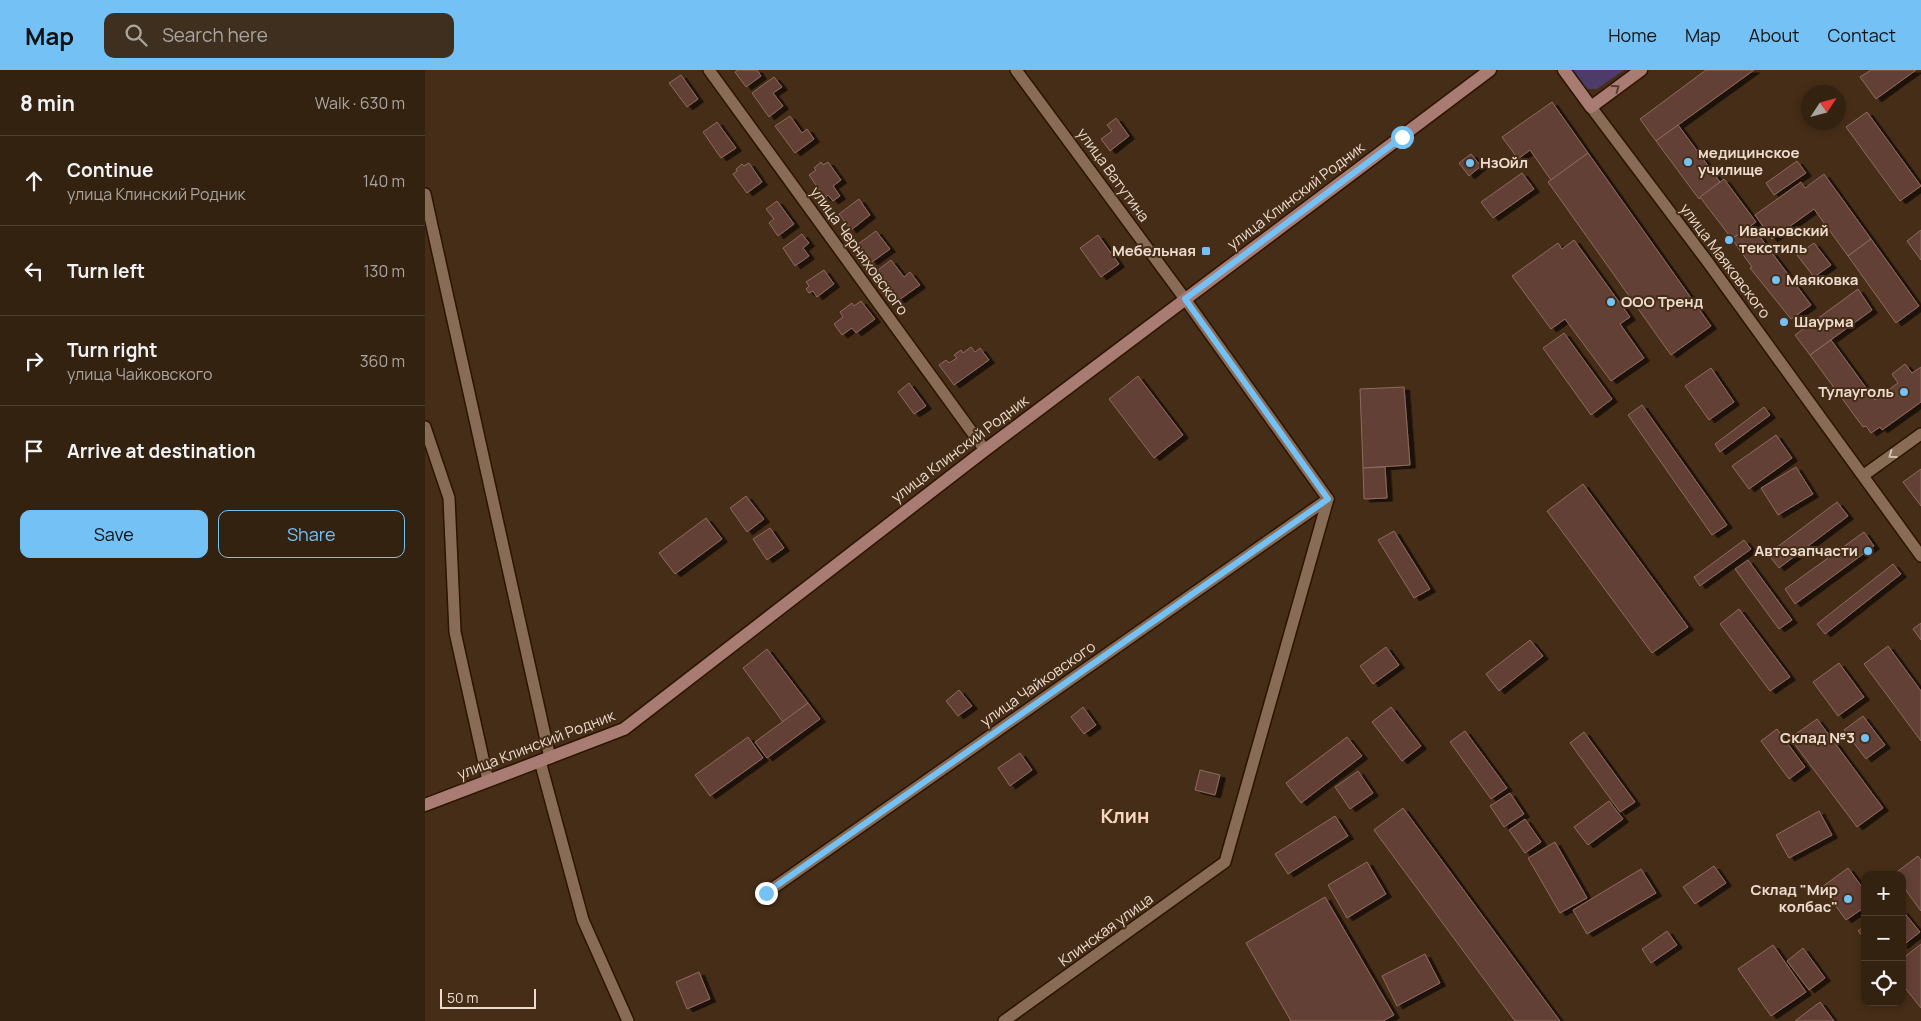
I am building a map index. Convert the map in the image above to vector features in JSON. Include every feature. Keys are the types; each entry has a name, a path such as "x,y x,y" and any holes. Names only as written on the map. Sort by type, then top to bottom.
{"main road":[{"name":"улица Клинский Родник","path":"425,805 624,729 985,450 1490,70"},
{"path":"1564,70 1591,107 1641,70"}],"street":[{"name":"улица Черняховского","path":"709,70 985,450"},
{"name":"улица Ватутина","path":"1016,70 1185,299 1328,499"},
{"name":"улица Маяковского","path":"1591,107 1921,556"},
{"path":"425,194 545,759 583,920 628,1021"},
{"path":"425,427 449,498 455,632 487,781"},
{"path":"1864,476 1921,434"},
{"name":"Клинская улица","path":"1004,1021 1225,862 1328,499"},
{"name":"улица Чайковского","path":"766,893 1328,499"}],"shaded area":[{"path":"1572,70 1624,70 1597,89 1586,89"}],"building":[{"path":"738,70 757,70 761,76 746,87 735,72"},
{"path":"1706,70 1754,70 1656,141 1640,119"},
{"path":"1871,70 1916,70 1876,99 1860,77"},
{"path":"681,75 698,99 687,107 669,83"},
{"path":"774,77 782,87 773,93 783,106 769,117 752,93"},
{"path":"1552,102 1588,153 1551,180 1530,150 1518,159 1502,137"},
{"path":"1867,112 1921,186 1900,201 1846,127"},
{"path":"790,116 802,133 807,129 814,139 795,153 775,126"},
{"path":"1116,118 1129,136 1110,151 1101,139 1112,131 1107,125"},
{"path":"717,122 736,148 721,158 703,132"},
{"name":"медицинское училище","path":"1678,125 1720,182 1699,199 1656,141"},
{"path":"1588,153 1711,326 1671,355 1548,182"},
{"path":"1471,154 1481,166 1469,176 1459,163"},
{"path":"1797,161 1806,173 1774,195 1766,183"},
{"path":"821,162 823,165 828,162 841,180 833,186 840,196 833,201 828,195 825,198 809,175 816,170 814,168"},
{"path":"749,163 762,182 747,193 733,174 742,164 744,166"},
{"path":"1522,173 1534,189 1493,218 1481,202"},
{"path":"1824,174 1871,239 1848,256 1814,209 1772,239 1755,215 1801,182 1805,188"},
{"path":"1724,179 1756,222 1732,239 1700,197"},
{"path":"859,199 870,215 851,230 839,214"},
{"path":"777,201 794,224 778,236 769,223 774,219 766,209"},
{"name":"Маяковка","path":"1751,225 1811,305 1791,319 1750,268 1752,267 1732,239"},
{"path":"1921,230 1921,260 1907,241"},
{"path":"876,231 890,249 872,262 858,244"},
{"path":"802,234 809,243 803,248 809,256 795,266 783,248"},
{"path":"1098,235 1119,264 1101,277 1080,248"},
{"path":"1871,239 1919,306 1896,323 1848,256"},
{"path":"1574,240 1630,317 1620,324 1644,358 1611,381 1565,319 1551,329 1512,276 1558,243 1562,249"},
{"path":"1814,243 1831,265 1814,277 1797,255"},
{"path":"891,260 904,277 910,272 920,285 899,300 878,270"},
{"path":"824,270 834,284 817,297 813,291 809,293 806,289 809,286 806,282"},
{"path":"1858,289 1872,310 1810,355 1795,335"},
{"path":"861,301 875,319 856,333 852,328 842,335 834,324 843,317 840,312 852,303 854,306"},
{"path":"1564,333 1612,399 1591,415 1543,348"},
{"name":"Тулауголь","path":"1831,340 1875,400 1898,383 1892,374 1905,364 1912,373 1921,367 1921,402 1882,430 1880,427 1871,433 1866,426 1863,427 1810,355"},
{"path":"971,347 975,352 980,348 989,360 954,385 939,365 946,360 949,363 957,358 954,355 961,350 963,353"},
{"path":"1711,368 1734,402 1709,420 1685,386"},
{"path":"1138,376 1183,435 1154,458 1109,399"},
{"path":"909,383 926,406 914,414 898,392"},
{"path":"1404,387 1410,465 1363,468 1360,389"},
{"path":"1642,405 1727,525 1712,535 1628,415"},
{"path":"1764,407 1770,415 1720,452 1715,444"},
{"path":"1776,435 1792,458 1749,489 1732,466"},
{"path":"1385,467 1387,498 1364,499 1363,468"},
{"path":"1796,467 1813,494 1778,515 1761,488"},
{"path":"1921,469 1921,506 1903,482"},
{"path":"1583,484 1688,627 1652,653 1547,511"},
{"path":"746,496 764,519 747,532 730,508"},
{"path":"1837,502 1848,516 1779,568 1768,554"},
{"path":"706,518 722,539 675,574 659,553"},
{"path":"770,528 784,548 767,560 753,539"},
{"path":"1394,531 1430,589 1414,598 1378,540"},
{"path":"1864,532 1874,546 1795,604 1785,589"},
{"path":"1744,540 1751,549 1700,586 1694,577"},
{"path":"1748,560 1792,620 1779,629 1735,569"},
{"path":"1893,564 1901,574 1825,634 1817,624"},
{"path":"1739,609 1790,677 1770,691 1720,624"},
{"path":"1921,623 1921,640 1913,629"},
{"path":"1530,640 1543,656 1499,691 1486,674"},
{"path":"1888,646 1921,691 1921,741 1864,664"},
{"path":"1386,647 1399,665 1373,684 1360,666"},
{"path":"767,649 808,703 783,722 743,668"},
{"path":"1839,663 1864,697 1838,716 1813,682"},
{"path":"959,690 972,706 958,716 946,701"},
{"path":"808,703 820,719 767,758 755,742"},
{"path":"1083,707 1096,725 1084,734 1071,717"},
{"path":"1391,707 1421,746 1402,761 1372,722"},
{"name":"Склад №3","path":"1863,716 1885,745 1866,759 1844,730"},
{"path":"1817,719 1883,808 1857,827 1790,738"},
{"path":"1777,729 1805,767 1789,779 1761,741"},
{"path":"1465,731 1507,788 1491,799 1450,742"},
{"path":"1584,732 1635,802 1620,812 1570,743"},
{"path":"748,737 763,758 710,796 695,775"},
{"path":"1347,737 1362,756 1301,803 1286,783"},
{"path":"1020,753 1032,770 1010,786 998,768"},
{"path":"1200,770 1220,775 1215,795 1195,790"},
{"path":"1358,771 1373,793 1350,809 1335,787"},
{"path":"1510,793 1524,814 1504,827 1490,806"},
{"path":"1609,801 1623,819 1588,845 1574,827"},
{"path":"1403,808 1560,1021 1515,1021 1374,830"},
{"path":"1819,811 1832,835 1789,858 1776,835"},
{"path":"1335,816 1348,836 1288,874 1275,854"},
{"path":"1525,819 1541,842 1525,853 1509,830"},
{"path":"1555,842 1587,898 1560,913 1528,858"},
{"path":"1918,856 1921,860 1921,911 1906,890 1906,871 1898,871"},
{"path":"1367,862 1386,894 1347,918 1328,885"},
{"path":"1714,866 1726,883 1695,904 1683,887"},
{"name":"Склад \"Мир колбас\"","path":"1848,868 1861,886 1861,910 1846,920 1822,887"},
{"path":"1641,869 1656,893 1587,934 1573,910"},
{"path":"1325,897 1394,1015 1383,1021 1291,1021 1246,943"},
{"path":"1906,915 1920,932 1906,943"},
{"path":"1667,931 1677,945 1651,963 1642,949"},
{"path":"1921,944 1921,1008 1906,989 1906,956"},
{"path":"1773,945 1806,992 1771,1016 1738,969"},
{"path":"1803,948 1825,978 1809,990 1787,961"},
{"path":"1425,954 1440,983 1397,1006 1382,976"},
{"path":"699,972 710,999 687,1009 676,982"},
{"path":"1820,1002 1834,1021 1795,1021"}],"place":[{"name":"медицинское училище","path":"1688,162"},
{"name":"НзОйл","path":"1470,163"},
{"name":"Ивановский текстиль","path":"1729,240"},
{"name":"Мебельная","path":"1206,251"},
{"name":"Маяковка","path":"1776,280"},
{"name":"ООО Тренд","path":"1611,302"},
{"name":"Шаурма","path":"1784,322"},
{"name":"Тулауголь","path":"1904,392"},
{"name":"Автозапчасти","path":"1868,551"},
{"name":"Склад №3","path":"1865,738"},
{"name":"Склад \"Мир колбас\"","path":"1848,899"}],"district":[{"name":"Клин","path":"1125,816"}],"route":[{"path":"766,893 1328,499 1185,299 1402,137"}]}
